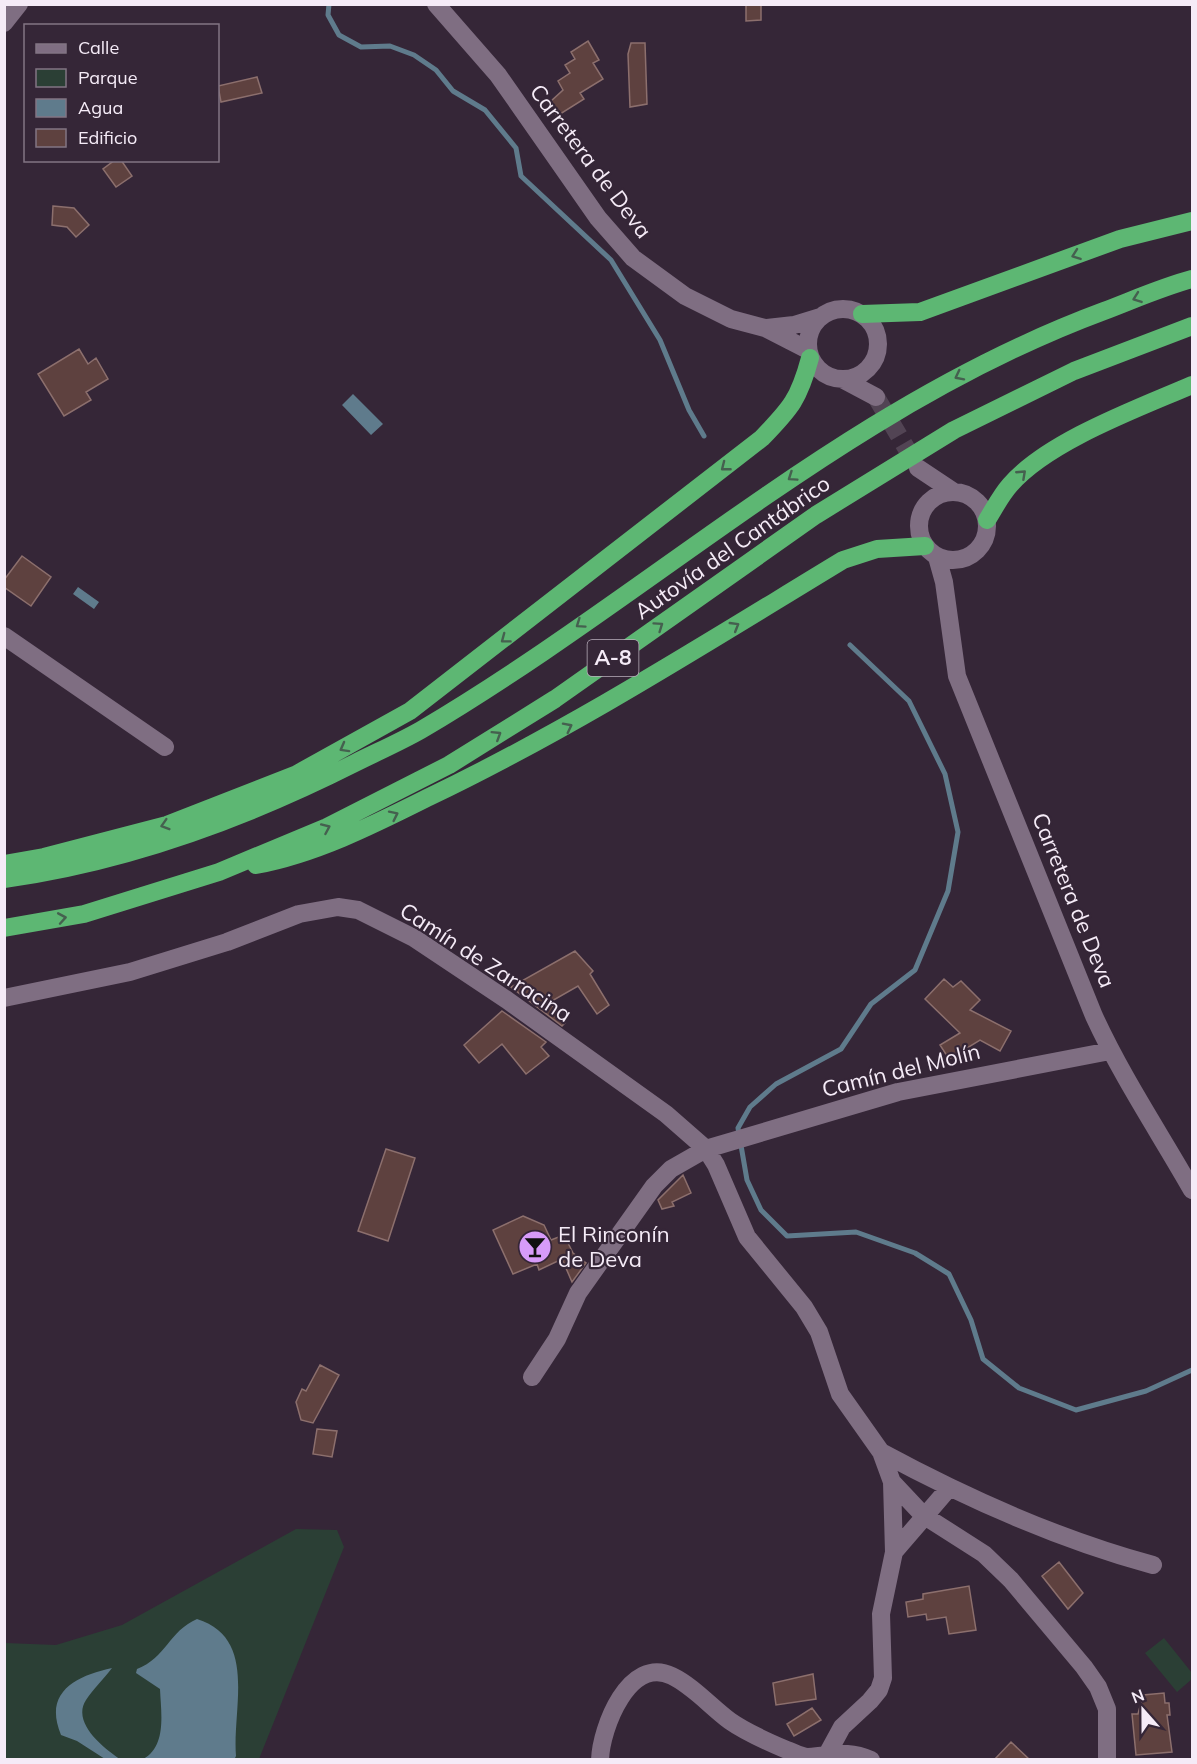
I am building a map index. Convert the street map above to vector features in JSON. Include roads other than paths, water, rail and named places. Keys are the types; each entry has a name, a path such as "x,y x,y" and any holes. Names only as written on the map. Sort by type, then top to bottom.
{"highway":[{"path":"862,314 920,312 1120,239 1192,221"},
{"name":"Autovía del Cantábrico","path":"4,879 43,874 173,839 301,790 400,740 534,656 792,476 928,391 1056,329 1192,279"},
{"name":"Autovía del Cantábrico","path":"4,928 84,914 219,872 327,827 449,765 555,699 816,515 954,430 1074,371 1192,326"},
{"path":"4,864 44,857 167,825 295,775 410,711 762,438 786,413 801,391 809,354"},
{"path":"987,520 1009,485 1034,463 1104,423 1192,386"},
{"path":"219,872 279,861 371,825 460,782 581,720 843,560 877,549 931,551"}],"street":[{"path":"4,24 19,4"},
{"name":"Carretera de Deva","path":"436,4 498,75 598,218 633,258 685,296 731,319 765,328 809,354"},
{"path":"840,309 862,314 876,332 878,343 872,365 876,396 844,380 824,374 809,354 808,336 820,318 840,309"},
{"name":"Carretera de Deva","path":"765,328 794,326 820,318"},
{"path":"844,380 864,373 872,365"},
{"path":"924,508 918,468 954,492 977,501 987,520 987,535 982,545 968,557 954,561 931,551 919,534 919,520 924,508 933,498 954,492"},
{"name":"Carretera de Deva","path":"931,551 944,582 957,676 1110,1051 1192,1190"},
{"name":"Carretera de Deva","path":"947,613 955,573 968,557"},
{"path":"4,636 165,747"},
{"name":"Camín de Zarracina","path":"4,998 130,972 227,942 299,914 338,907 358,910 414,938 459,967 666,1114 706,1149"},
{"name":"Camín del Molín","path":"532,1377 557,1339 578,1293 654,1186 671,1169 706,1149 726,1141 917,1088 1110,1051"},
{"path":"706,1149 716,1165 743,1231 804,1307 819,1332 840,1394 881,1452 892,1482 894,1552 881,1614 883,1678 879,1690 870,1701 842,1727 827,1756"},
{"path":"881,1452 949,1488 1024,1522 1111,1553 1153,1565"},
{"path":"892,1482 923,1515 991,1561 1011,1580 1084,1667 1098,1687 1107,1709 1107,1760"},
{"path":"894,1552 923,1515 949,1488"},
{"path":"600,1760 607,1723 621,1694 637,1680 652,1673 674,1676 731,1722 807,1757 853,1753 871,1760"}],"water":[{"path":"353,394 383,424 371,435 342,405"},
{"path":"78,587 99,602 94,609 73,594"},
{"path":"197,1619 216,1628 228,1642 235,1658 238,1677 236,1756 234,1760 143,1759 151,1753 159,1737 161,1728 160,1689 136,1673 137,1669 155,1658 180,1630"},
{"path":"112,1668 86,1700 83,1718 86,1726 99,1742 120,1759 105,1759 77,1741 61,1735 57,1720 56,1708 66,1688 86,1676"}],"waterway":[{"path":"329,4 328,15 339,35 361,47 390,46 414,55 436,70 453,91 485,110 516,148 521,176 611,260 660,340 689,410 704,436"},
{"path":"850,645 909,701 945,774 958,832 948,891 915,970 871,1004 841,1049 776,1084 750,1107 738,1128 747,1180 761,1210 787,1236 856,1232 915,1253 949,1274 971,1320 983,1359 1019,1388 1076,1410 1146,1391 1192,1370"}],"tunnel":[{"path":"876,397 918,468"}],"place":[{"name":"El Rinconín de Deva","path":"535,1247"}]}
